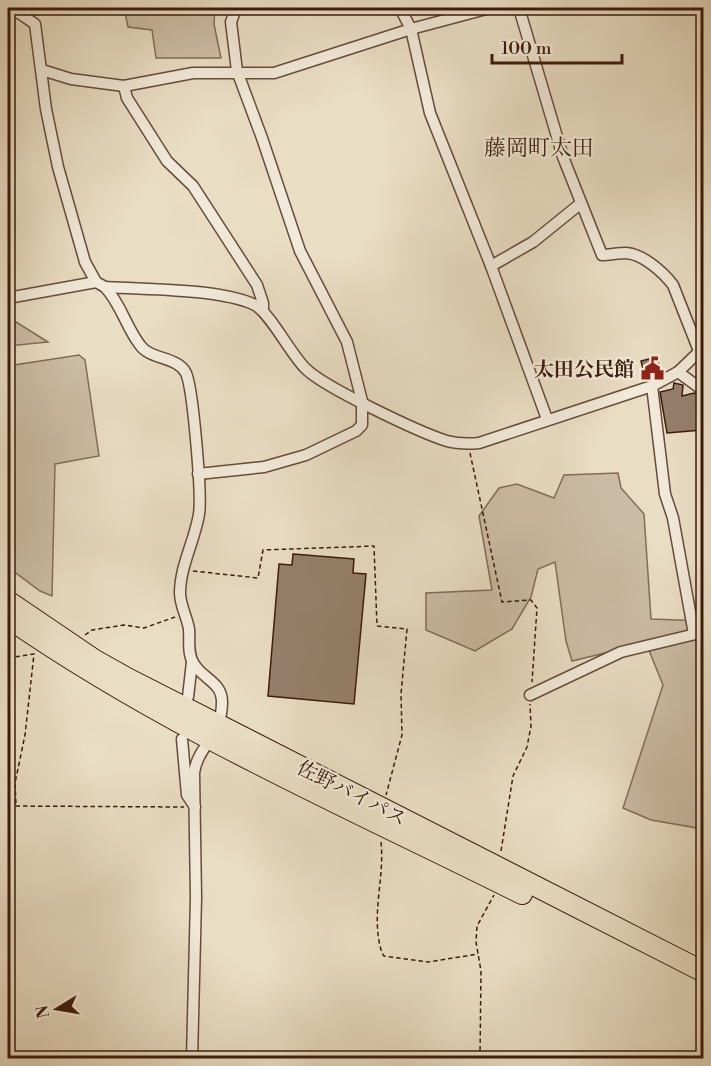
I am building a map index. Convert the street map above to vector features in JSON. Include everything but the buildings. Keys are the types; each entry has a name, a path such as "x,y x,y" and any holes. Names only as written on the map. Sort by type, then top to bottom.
{"highway":[{"name":"佐野バイパス","path":"8,601 72,644 215,733"},
{"name":"佐野バイパス","path":"8,618 123,692 215,733 498,875 704,972"},
{"name":"佐野バイパス","path":"498,875 704,986"}],"street":[{"path":"198,474 264,466 306,455 356,431 362,425 362,401 347,342 300,251 237,71 231,22 236,8"},
{"path":"400,8 411,29 430,114 491,266 547,419"},
{"path":"42,70 71,79 124,86 193,72 273,73 411,29 490,8"},
{"path":"124,86 127,98 167,161 192,186 257,285 263,309 286,346 308,371 429,435 469,444 652,386 678,372 701,349 667,276 634,255 626,253 602,255 580,204 543,92 519,8"},
{"path":"15,10 35,24 56,159 85,262 114,297 141,347 174,362 185,372 194,422 200,511 183,570 180,594 192,662 188,697"},
{"path":"491,266 532,242 580,204"},
{"path":"8,298 101,284 224,297 242,300 263,309"},
{"path":"678,372 704,391"},
{"path":"530,695 621,652 699,633 673,518 665,494 652,386"},
{"path":"192,662 201,674 217,684 222,699 215,733 196,762 196,898 192,1059"},
{"path":"182,739 187,795 195,807"}],"path":[{"path":"469,444 502,602 531,600 537,608 535,667 530,695 531,726 527,747 513,776 498,875 477,926 481,971 480,1059"},
{"path":"183,570 258,578 263,550 374,546 377,626 407,630 401,694 402,735 383,818 381,834 384,866 376,895 382,953 384,956 428,962 478,954"},
{"path":"72,644 92,630 124,625 144,628 184,613"},
{"path":"8,658 34,654 25,735 15,783 16,807"},
{"path":"8,806 195,807"}],"shaded area":[{"path":"124,8 215,8 214,24 221,58 156,58 152,30 128,27"},
{"path":"8,317 48,342 8,346"},
{"path":"79,355 85,360 99,456 55,464 52,596 40,591 8,567 8,366"},
{"path":"618,473 621,488 644,514 651,619 703,621 703,829 651,820 623,808 663,685 646,643 572,661 566,641 555,562 538,569 531,597 512,629 475,651 426,630 426,593 492,590 479,516 499,488 517,484 554,498 564,475"}],"place":[{"name":"太田公民館","path":"652,369"}],"district":[{"name":"藤岡町太田","path":"539,147"}]}
